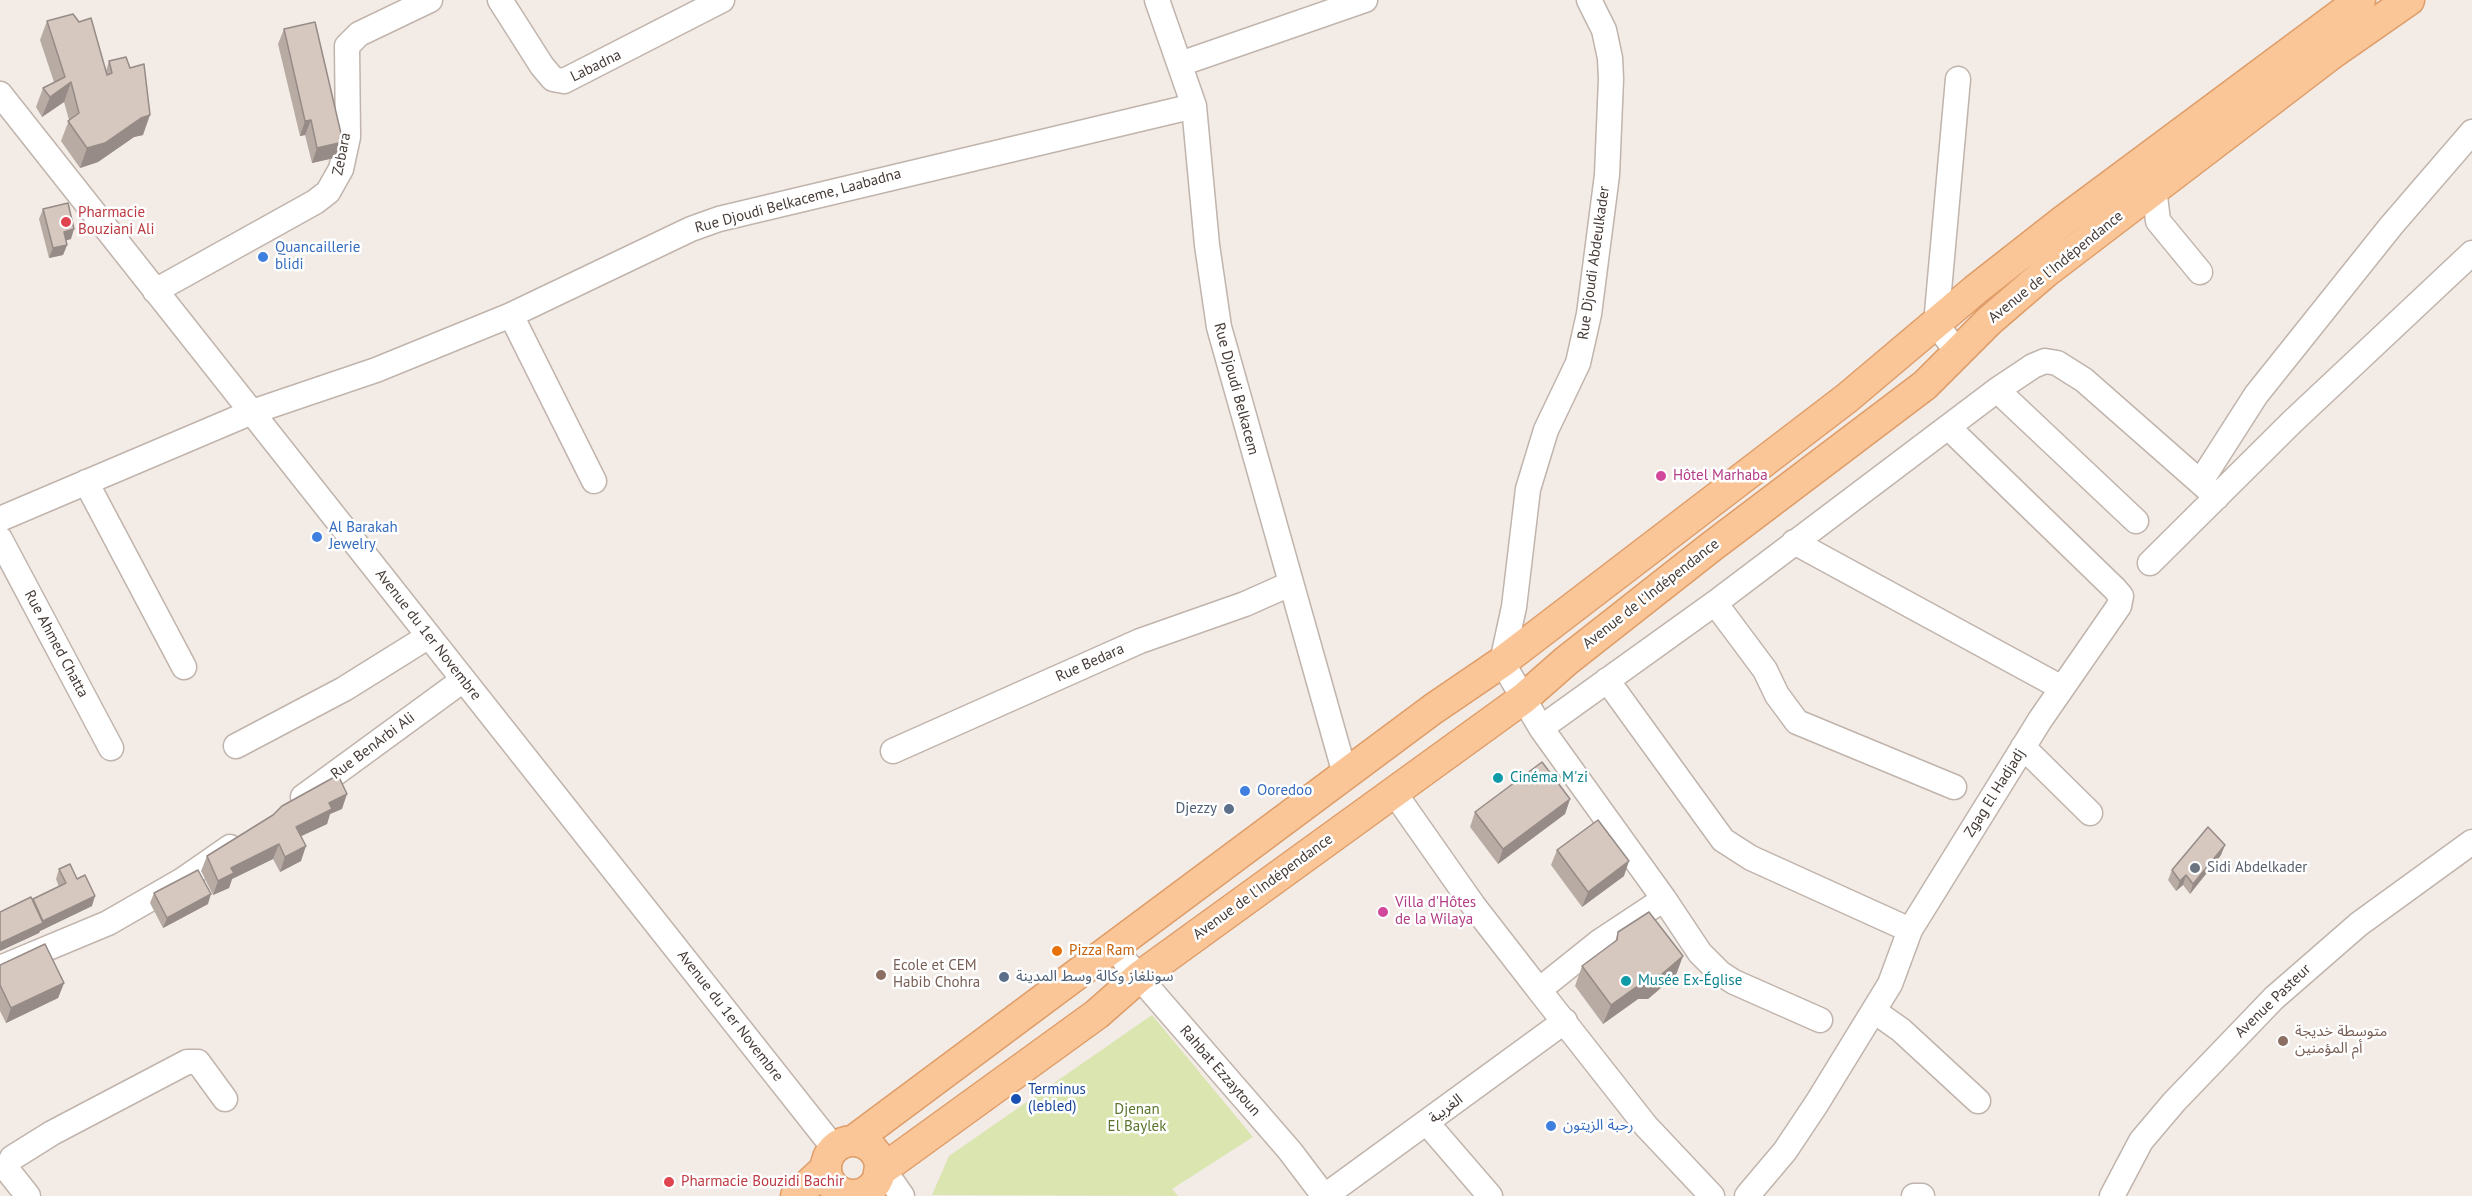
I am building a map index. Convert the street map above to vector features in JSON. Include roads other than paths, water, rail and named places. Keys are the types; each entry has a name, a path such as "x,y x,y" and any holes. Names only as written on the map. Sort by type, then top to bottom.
{"main road":[{"name":"Avenue de l'Indépendance","path":"796,1196 838,1153 1477,676 1502,662 1847,398 2062,221 2361,0"},
{"name":"Avenue de l'Indépendance","path":"879,1174 1096,1014 1139,977 1524,698 1566,661 1711,547 1925,385 1989,321 2046,272 2333,53 2409,0"},
{"path":"862,1143 876,1154 879,1174 870,1188 856,1195 846,1195 831,1184 838,1153 862,1143"}],"street":[{"name":"Zebara","path":"155,291 315,202 328,192 342,169 348,137 346,46 359,34 430,0"},
{"name":"Labadna","path":"500,0 542,66 553,79 564,81 722,0"},
{"name":"Rue Djoudi Belkacem","path":"1157,0 1194,106 1208,254 1219,327 1345,774"},
{"path":"1180,64 1365,0"},
{"name":"Rue Djoudi Abdeulkader","path":"1502,662 1515,607 1528,489 1546,430 1578,363 1589,314 1607,175 1611,79 1610,58 1604,30 1589,0"},
{"path":"1958,79 1936,324 1958,353"},
{"name":"Avenue du 1er Novembre","path":"0,94 838,1153"},
{"name":"Rue Djoudi Belkaceme, Laabadna","path":"252,412 376,370 511,315 691,228 930,166 1072,136 1194,106"},
{"path":"2209,489 2256,395 2391,226 2472,132"},
{"path":"2154,188 2158,222 2200,272"},
{"path":"2150,563 2209,489 2472,253"},
{"path":"511,315 594,481"},
{"path":"1541,728 1715,603 1997,390 2033,366 2045,361 2057,363 2084,380 2209,489"},
{"path":"1997,390 2136,521"},
{"path":"0,519 252,412"},
{"name":"Zgag El Hadjadj","path":"1747,1196 1785,1151 1874,1011 1890,984 1910,930 2023,747 2113,614 2121,597 1949,428"},
{"path":"86,482 184,666"},
{"name":"Rue Ahmed Chatta","path":"0,539 111,748"},
{"path":"1794,542 2062,688"},
{"name":"Rue Bedara","path":"893,751 1140,641 1245,604 1290,584"},
{"path":"1715,603 1765,670 1777,695 1797,723 1954,788"},
{"path":"236,746 344,689 429,636"},
{"path":"1502,662 1541,728 1700,953 1720,973 1734,982 1820,1020"},
{"name":"Rue BenArbi Ali","path":"282,811 346,768 420,710 464,680"},
{"path":"1607,680 1723,840 1751,858 1910,930"},
{"path":"2023,747 2090,813"},
{"path":"1393,791 1473,905 1646,1126 1712,1196"},
{"path":"0,968 108,923 181,881 245,837"},
{"name":"Avenue Pasteur","path":"2112,1196 2140,1141 2174,1101 2274,998 2368,917 2472,842"},
{"path":"1539,990 1599,942 1664,899"},
{"name":"Rahbat Ezzaytoun","path":"1113,947 1290,1151 1325,1196"},
{"path":"1874,1011 1901,1030 1978,1101"},
{"name":"الغربية","path":"1325,1196 1565,1021"},
{"path":"28,1196 9,1172 8,1166 12,1158 52,1133 187,1062 198,1062 225,1099"},
{"path":"1427,1123 1490,1196"},
{"path":"879,1174 893,1183 902,1196"},
{"path":"1914,1196 1922,1196"}],"place":[{"name":"Pharmacie Bouziani Ali","path":"66,222"},
{"name":"Quancaillerie blidi","path":"263,257"},
{"name":"Hôtel Marhaba","path":"1661,476"},
{"name":"Al Barakah Jewelry","path":"317,537"},
{"name":"Cinéma M'zi","path":"1498,778"},
{"name":"Ooredoo","path":"1245,791"},
{"name":"Djezzy","path":"1229,809"},
{"name":"Sidi Abdelkader","path":"2195,868"},
{"name":"Villa d'Hôtes de la Wilaya","path":"1383,912"},
{"name":"Pizza Ram","path":"1057,951"},
{"name":"Ecole et CEM Habib Chohra","path":"881,975"},
{"name":"سونلغاز وكالة وسط المدينة","path":"1004,977"},
{"name":"Musée Ex-Église","path":"1626,981"},
{"name":"متوسطة خديجة أم المؤمنين","path":"2283,1041"},
{"name":"Terminus (lebled)","path":"1016,1099"},
{"name":"رحبة الزيتون","path":"1551,1126"},
{"name":"Pharmacie Bouzidi Bachir","path":"669,1182"}],"park label":[{"name":"Djenan El Baylek","path":"1137,1118"}]}
